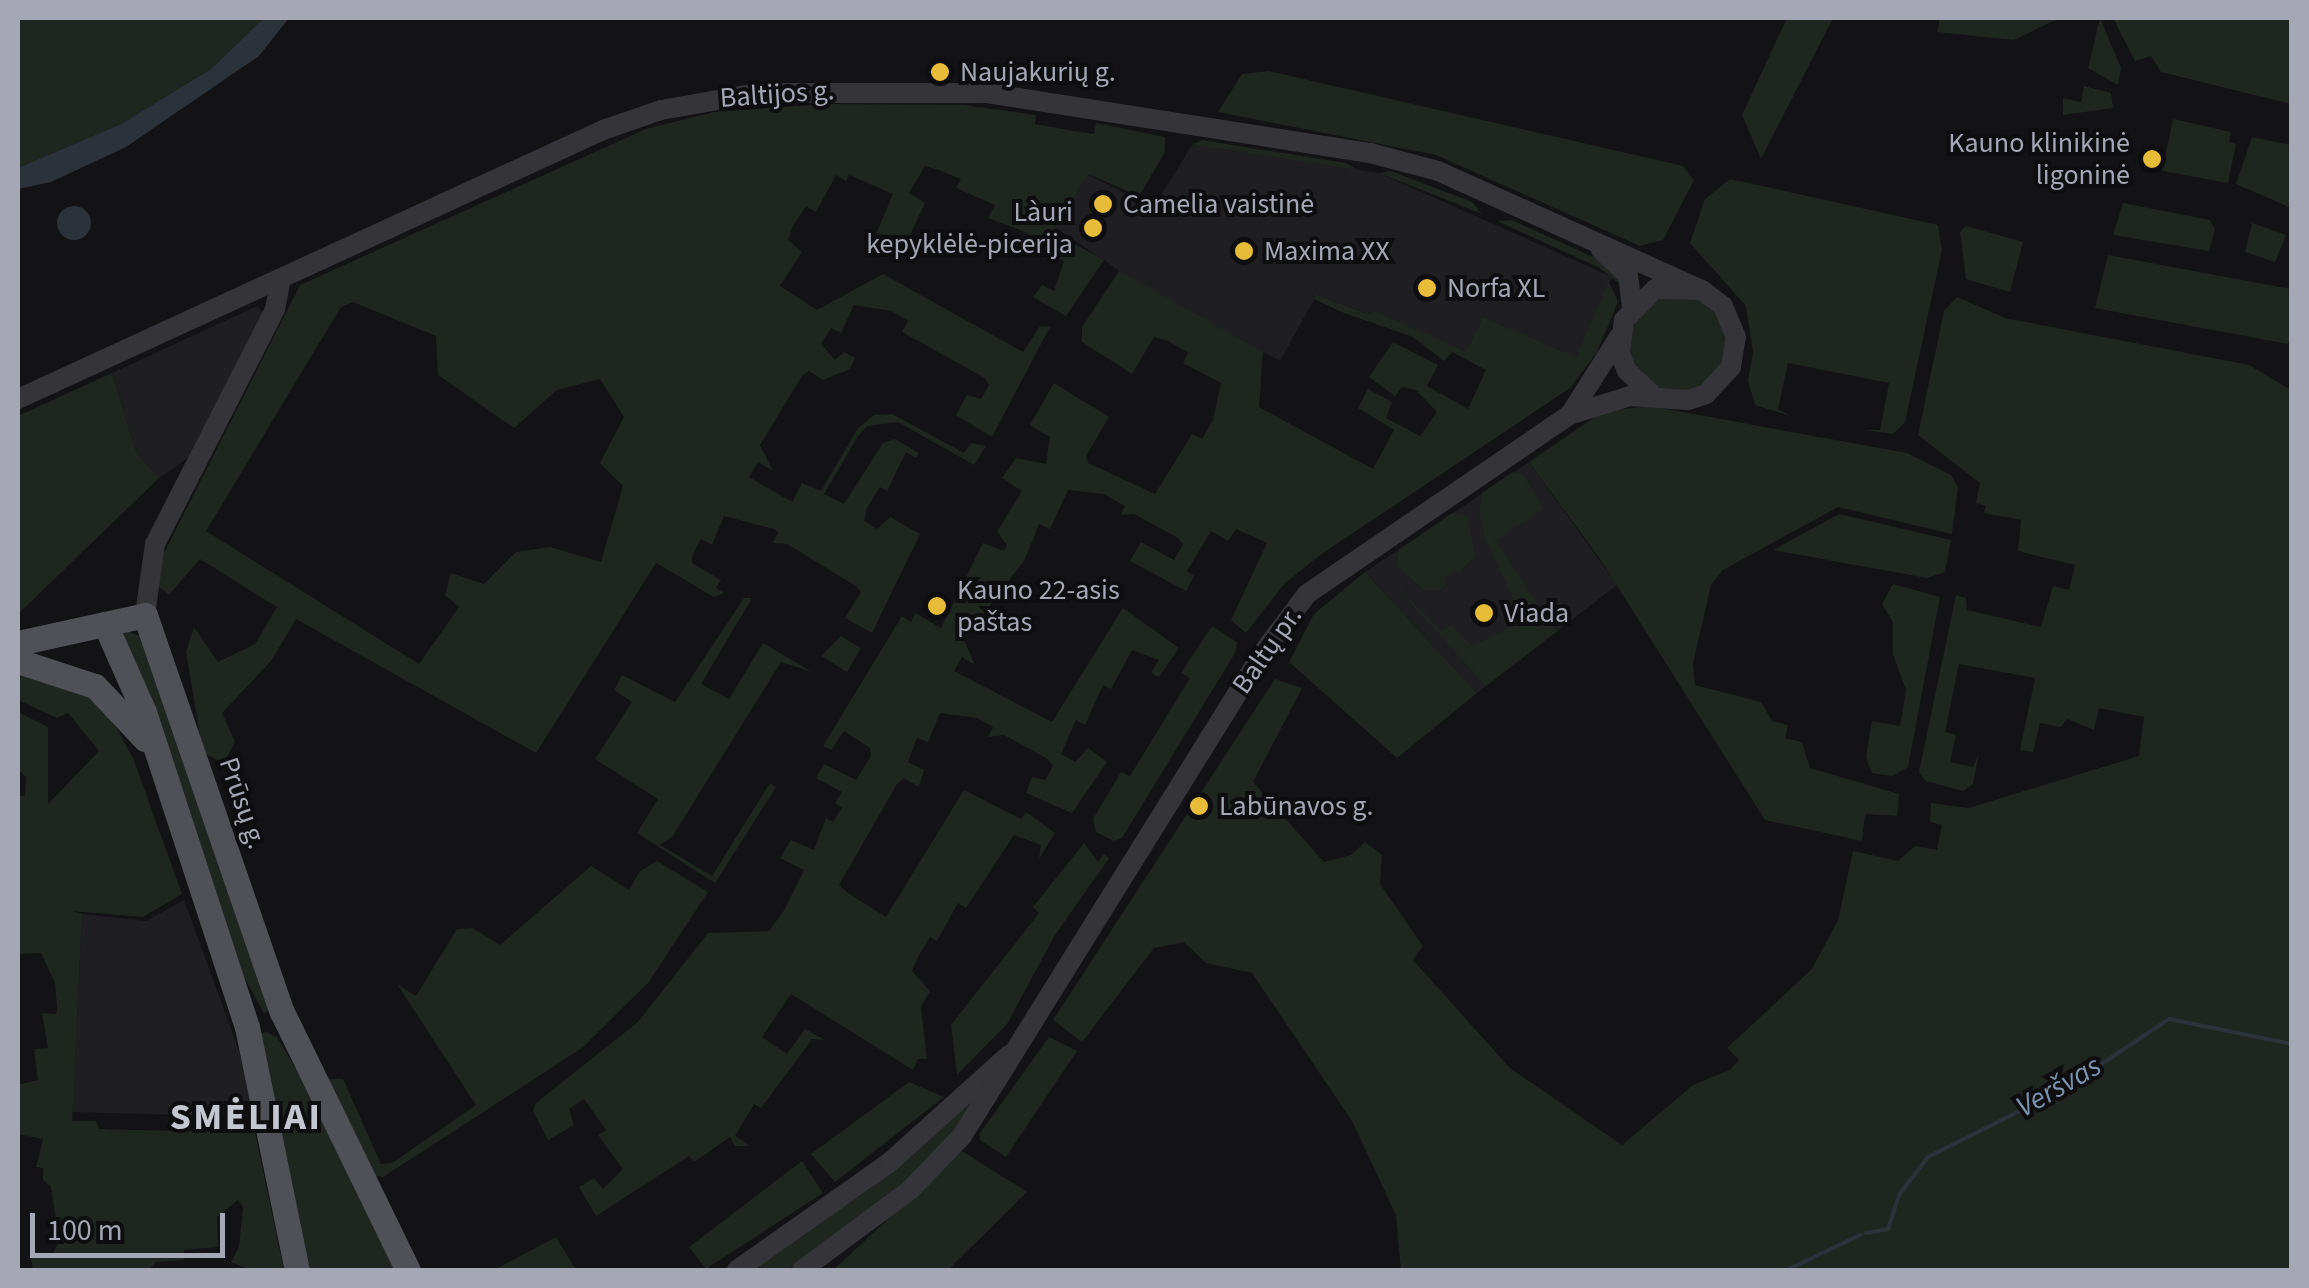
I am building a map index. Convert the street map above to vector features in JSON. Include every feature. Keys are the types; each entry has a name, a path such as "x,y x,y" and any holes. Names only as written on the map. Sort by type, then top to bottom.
{"main road":[{"path":"18,643 144,615"},
{"name":"Prūsų g.","path":"144,615 282,1012 408,1270"},
{"path":"105,624 158,758 248,1027 297,1270"},
{"path":"18,661 94,686 158,758"},
{"path":"248,1027 282,1012"}],"street":[{"name":"Baltijos g.","path":"18,399 661,110 816,89 988,93 1370,153 1438,171 1702,290"},
{"name":"Baltijos g.","path":"1578,235 1623,265 1633,286 1632,307"},
{"name":"Prūsų g.","path":"144,615 155,544 275,309 280,279"},
{"path":"1570,415 1620,334 1632,307 1671,285 1702,290"},
{"name":"Baltų pr.","path":"802,1270 936,1166 993,1094 1014,1050 1295,608 1331,574 1570,415 1606,401 1654,396 1688,400 1706,394 1731,367 1734,326 1723,306 1702,290"},
{"path":"1620,334 1627,371 1654,396"},
{"name":"Baltų pr.","path":"737,1270 890,1162 1014,1050"}],"shaded area":[{"path":"18,18 264,18 211,69 121,124 18,168"},
{"path":"264,18 289,18 259,56 126,147 51,182 18,189 18,168 121,124 211,69"},
{"path":"1787,18 1833,18 1761,159 1742,115"},
{"path":"1940,18 2059,18 2014,40 1937,32"},
{"path":"2100,18 2121,68 2118,85 2088,68"},
{"path":"2113,18 2291,18 2291,104 2161,72 2151,56 2135,61"},
{"path":"1269,71 1683,166 1694,180 1663,240 1640,246 1436,155 1218,112 1242,74"},
{"path":"2084,86 2111,93 2113,108 2063,115 2063,98 2081,102"},
{"path":"827,104 964,105 1036,115 1035,124 1074,131 1094,134 1096,123 1165,137 1165,152 1139,196 1088,174 1055,226 1060,236 1104,260 1066,316 1033,297 1042,285 1054,291 1064,261 1025,244 1030,236 1025,232 988,218 995,205 956,188 961,179 939,170 925,166 909,193 925,203 909,237 876,234 893,194 849,175 846,181 836,175 816,212 806,206 793,226 788,240 802,252 780,286 817,310 883,274 1023,352 1040,326 1050,327 992,437 956,415 967,395 981,399 989,385 985,378 902,332 908,321 892,311 854,305 841,333 831,328 821,344 835,360 844,352 855,358 850,369 823,380 809,371 802,376 760,445 773,471 758,462 749,477 792,502 802,483 821,491 858,428 874,415 892,414 964,453 971,443 986,446 974,465 898,422 867,426 858,436 824,494 844,504 883,443 895,439 919,453 916,458 906,452 887,491 880,487 867,508 864,521 877,529 890,517 920,534 872,633 845,618 861,592 856,586 787,544 772,543 779,532 774,529 724,516 712,545 701,539 692,563 721,580 716,588 724,593 714,597 656,563 536,753 296,619 271,661 222,713 235,742 224,763 203,753 186,652 194,627 218,662 255,644 277,607 200,559 169,595 158,586 161,559 300,285 646,129 714,112","holes":["353,302 436,336 438,375 514,428 557,390 600,379 624,417 600,463 623,486 601,562 550,547 516,552 484,584 451,573 445,595 459,607 419,664 206,531 341,307"]},
{"path":"2173,119 2231,132 2229,142 2236,144 2228,183 2162,171"},
{"path":"2252,137 2291,145 2289,207 2236,184"},
{"path":"1202,140 1346,163 1358,170 1192,145"},
{"path":"1192,145 1379,173 1612,277 1576,358 1483,317 1466,353 1375,311 1367,314 1317,294 1280,361 1158,297 1055,227 1087,174 1153,208"},
{"path":"1391,171 1472,202 1482,214 1379,173"},
{"path":"1730,179 1938,225 1942,250 1905,422 1893,434 1865,430 1880,430 1889,383 1788,363 1778,409 1790,416 1755,405 1748,381 1753,352 1746,306 1690,243 1705,199"},
{"path":"2123,203 2210,220 2215,230 2209,251 2113,235"},
{"path":"74,206 86,211 91,223 86,235 74,240 62,235 57,223 62,211"},
{"path":"1512,220 1604,262 1626,289 1598,267 1497,221"},
{"path":"2252,223 2286,235 2275,262 2245,252"},
{"path":"1966,226 2023,242 2010,292 1966,279 1960,232"},
{"path":"2108,255 2291,289 2291,338 2288,344 2095,308"},
{"path":"1119,271 1263,352 1259,407 1373,469 1394,430 1358,408 1368,389 1392,402 1386,418 1420,436 1437,412 1416,390 1402,387 1395,396 1369,377 1393,342 1438,365 1427,386 1468,409 1486,370 1452,352 1444,361 1413,337 1344,313 1314,299 1316,294 1367,314 1375,311 1466,352 1483,317 1576,357 1609,282 1618,302 1597,352 1570,388 1320,555 1284,584 1246,633 1231,620 1267,543 1236,529 1228,541 1211,531 1187,571 1194,576 1186,591 1130,561 1141,542 1174,560 1183,544 1178,538 1134,514 1121,515 1125,506 1104,494 1068,490 1050,529 1039,524 1025,559 964,640 975,665 962,657 954,671 1052,722 1123,608 1179,648 1159,677 1151,673 1159,660 1132,650 1111,689 1103,685 1085,725 1076,720 1061,754 1075,762 1088,748 1107,762 1072,813 1026,793 1032,777 1045,780 1053,766 1048,759 1004,735 988,737 993,727 977,718 940,713 928,742 917,738 908,762 924,770 919,787 904,778 897,784 839,885 848,893 886,917 964,790 1021,819 1026,812 1055,833 1039,859 1041,845 1014,835 966,908 958,903 937,941 930,937 918,957 912,971 930,991 921,1007 927,1059 918,1059 913,1070 791,994 762,1037 787,1054 805,1029 825,1040 812,1039 761,1108 754,1104 735,1136 750,1146 735,1146 730,1137 694,1162 689,1156 596,1216 579,1187 594,1178 603,1189 623,1169 598,1135 606,1130 584,1099 569,1109 574,1125 548,1140 533,1111 536,1103 638,1022 708,933 769,931 783,912 804,870 780,858 791,840 814,850 826,818 833,822 842,808 835,803 842,792 816,778 824,764 856,780 871,756 870,748 844,731 831,750 823,746 902,616 911,622 915,613 941,628 983,543 1004,551 1007,545 997,532 1022,491 1002,478 1016,458 1046,464 1050,437 1030,425 1054,383 1109,417 1086,456 1088,463 1155,494 1192,434 1202,439 1213,420 1221,383 1183,363 1188,353 1168,341 1154,337 1132,374 1082,342 1082,327"},
{"path":"1678,295 1696,299 1712,309 1722,325 1726,343 1722,361 1712,377 1696,387 1678,391 1660,387 1644,377 1634,361 1630,343 1634,325 1644,309 1660,299"},
{"path":"1957,297 2005,318 2249,365 2291,390 2291,1270 1401,1270 1396,1215 1352,1121 1252,973 1206,963 1184,942 1154,948 1082,1042 1053,1020 1275,679 1302,688 1253,782 1324,862 1351,855 1365,842 1382,855 1380,884 1423,946 1413,960 1510,1068 1622,1145 1693,1085 1730,1070 1739,1060 1727,1048 1812,969 1838,920 1853,851 1898,861 1915,846 1937,850 1942,825 1930,822 1931,803 1969,808 2139,756 2144,717 2099,708 2094,730 2067,719 2061,727 2040,723 2033,752 2020,750 2035,678 1959,664 1945,732 1956,735 1950,762 1973,767 1979,753 1973,784 1963,791 1926,781 1919,772 1956,595 1966,598 1967,610 2041,627 2053,586 2069,590 2075,565 2018,551 2021,520 1984,513 1986,506 1976,503 1980,483 1918,435 1944,311"},
{"path":"257,306 263,312 188,458 159,478 136,452 112,373"},
{"path":"112,373 136,452 159,478 18,614 18,416"},
{"path":"1650,406 1907,453 1951,475 1958,487 1952,534 1838,507 1723,570 1711,585 1693,664 1695,685 1761,702 1772,721 1788,725 1785,738 1802,742 1810,768 1899,794 1897,816 1865,814 1862,841 1765,820 1600,559 1529,462 1604,411"},
{"path":"1529,462 1617,585 1477,693 1365,572"},
{"path":"1513,472 1523,474 1544,509 1495,540 1556,632 1486,686 1388,578 1441,630 1452,625 1472,646 1524,621 1485,539 1479,511 1482,493"},
{"path":"1452,513 1468,517 1475,556 1459,573 1455,569 1444,578 1447,584 1438,591 1425,591 1397,566 1399,550"},
{"path":"1839,514 1951,540 1945,572 1927,578 1773,550"},
{"path":"1365,572 1477,693 1397,758 1289,662 1314,614"},
{"path":"1893,584 1940,597 1908,767 1892,776 1872,773 1866,757 1872,721 1900,726 1906,690 1893,654 1893,622 1882,604"},
{"path":"744,598 752,598 701,684 729,699 763,643 812,672 781,662 672,837 660,845 712,876 770,783 776,787 715,883 637,833 658,799 595,759 632,702 614,690 622,675 675,702"},
{"path":"1212,626 1237,642 1235,653 1122,838 1114,841 1096,832 1093,819 1121,772 1130,776 1190,678 1181,673"},
{"path":"121,629 140,636 269,1010 264,1013 232,956 118,641"},
{"path":"841,636 861,648 847,672 821,656"},
{"path":"18,674 88,695 111,718 133,758 182,894 143,917 72,911 82,914 72,1121 96,1121 99,1129 255,1133 284,1270 251,1270 231,1262 239,1247 243,1207 238,1200 217,1217 218,1247 184,1250 184,1260 156,1262 148,1270 33,1270 30,1252 53,1253 66,1228 57,1226 51,1187 43,1180 43,1168 36,1167 43,1139 18,1134 18,1085 38,1080 34,1049 48,1048 42,1013 56,1014 57,1007 55,983 41,953 18,954 18,796 25,796 26,777 18,769 18,712 48,727 48,804 99,751 68,713 57,718 18,700"},
{"path":"1084,843 1098,862 1104,854 1109,858 1055,935 1007,1024 957,1075 951,1025 1039,913 1033,907"},
{"path":"657,861 708,892 648,983 582,1048 383,1177 371,1175 326,1079 343,1079 381,1164 392,1163 476,1105 397,984 416,996 457,929 472,928 500,945 591,866 629,890 640,871"},
{"path":"184,900 239,1051 255,1117 72,1112 82,914 146,921"},
{"path":"266,1032 277,1037 307,1088 397,1270 306,1270 260,1034"},
{"path":"1049,1037 1077,1051 1006,1157 980,1140 980,1133"},
{"path":"909,1082 944,1097 835,1182 811,1154"},
{"path":"990,1085 931,1160 840,1234 787,1270 750,1270 870,1189"},
{"path":"962,1151 1027,1192 948,1270 833,1270"},
{"path":"802,1161 823,1193 706,1269 689,1247"},
{"path":"556,1237 576,1270 494,1270"}],"waterway":[{"name":"Veršvas","path":"1866,1233 1888,1229 1899,1195 1928,1157 2067,1087 2169,1019 2292,1044"},
{"name":"Veršvas","path":"1787,1270 1860,1235"}],"place":[{"name":"Naujakurių g.","path":"940,72"},
{"name":"Kauno klinikinė ligoninė","path":"2152,159"},
{"name":"Camelia vaistinė","path":"1103,204"},
{"name":"Làuri kepyklėlė-picerija","path":"1093,228"},
{"name":"Maxima XX","path":"1244,251"},
{"name":"Norfa XL","path":"1427,288"},
{"name":"Kauno 22-asis paštas","path":"937,606"},
{"name":"Viada","path":"1484,613"},
{"name":"Labūnavos g.","path":"1199,806"}],"district":[{"name":"SMĖLIAI","path":"246,1118"}]}
